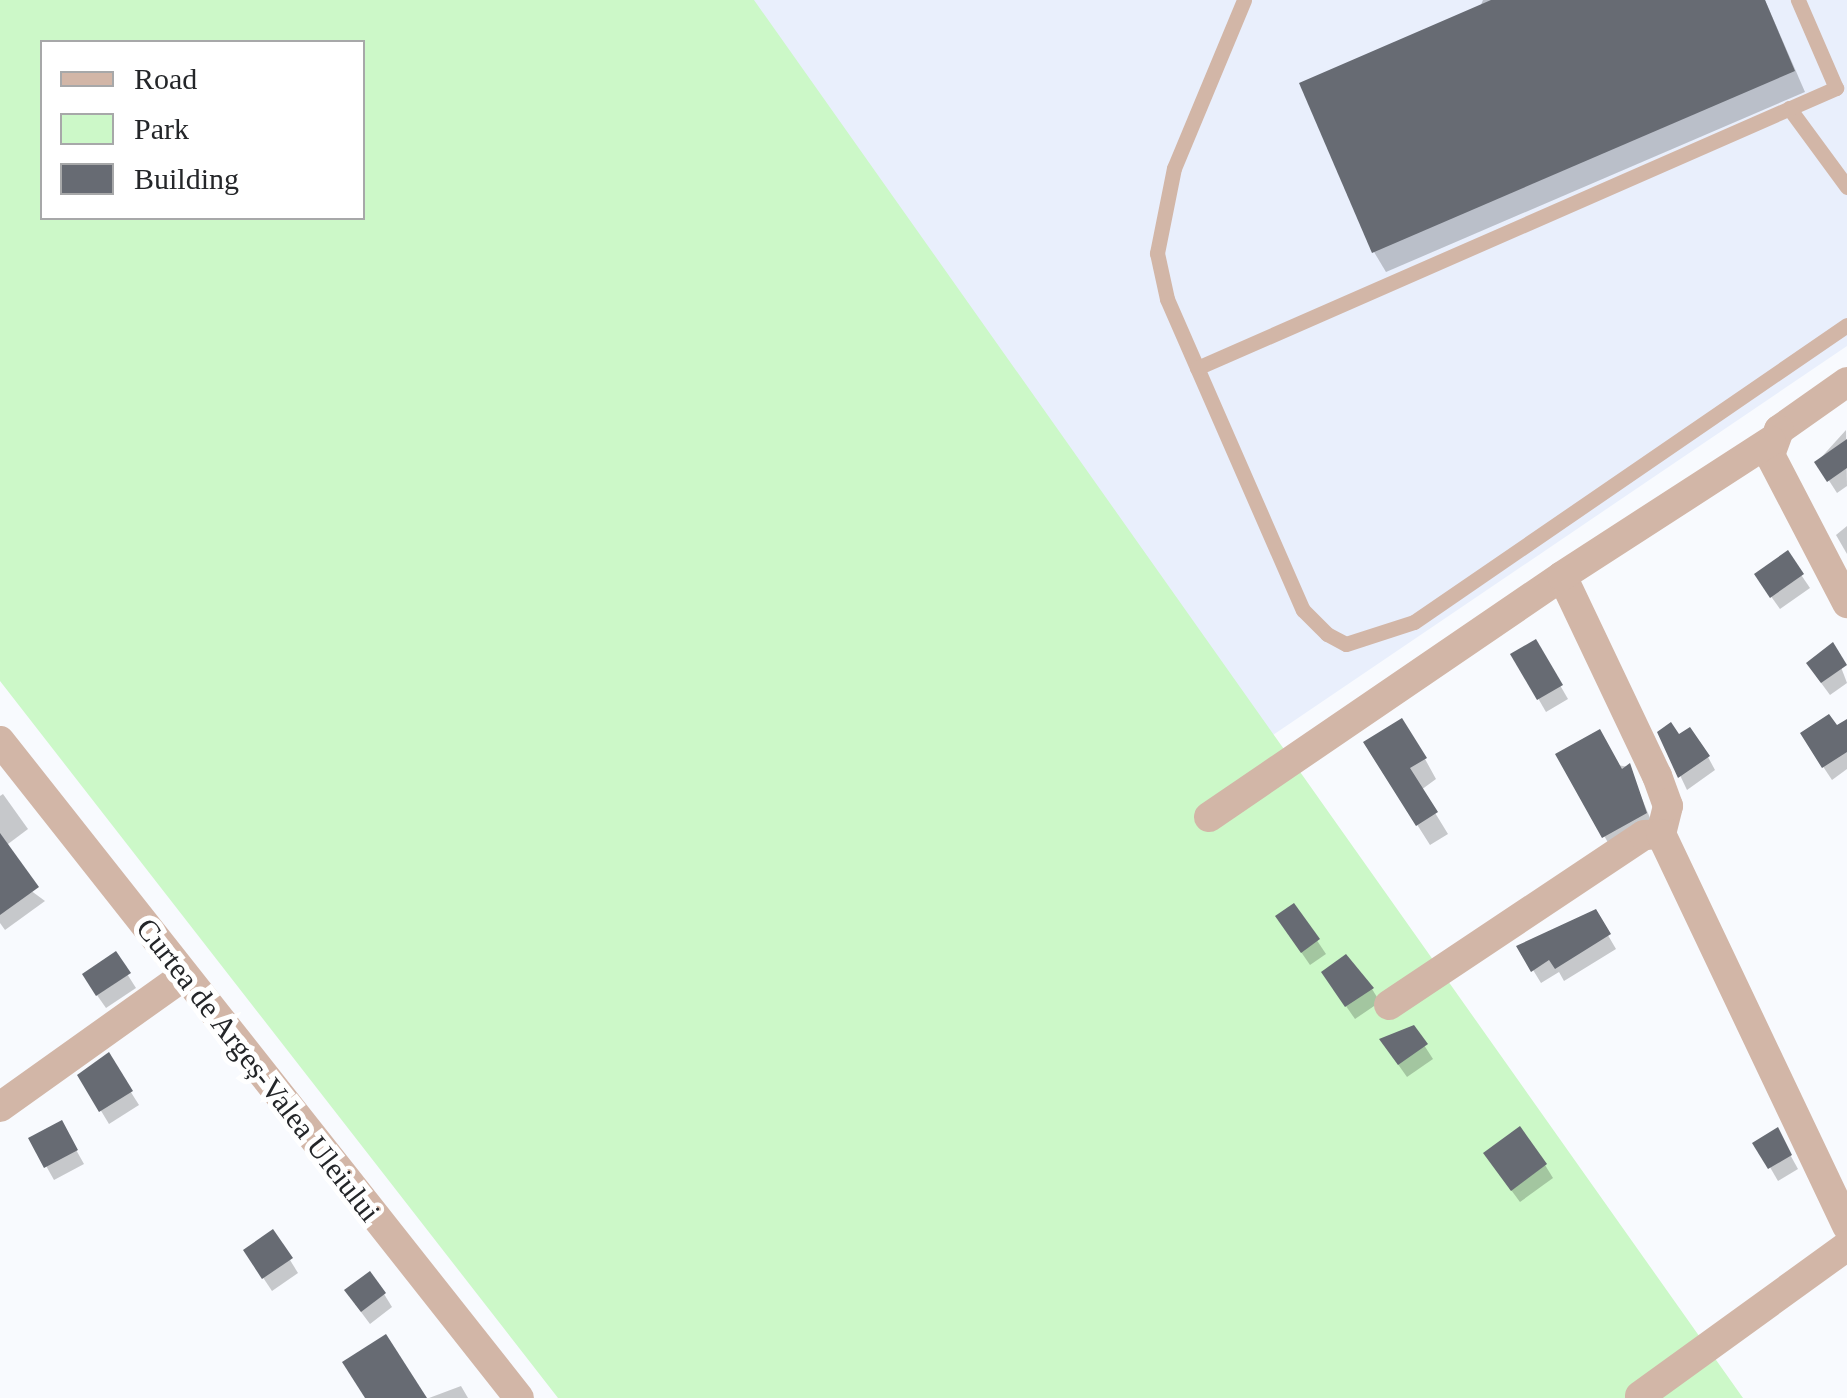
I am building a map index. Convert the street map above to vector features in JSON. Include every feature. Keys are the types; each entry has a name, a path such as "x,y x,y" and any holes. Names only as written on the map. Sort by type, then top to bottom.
{"street":[{"path":"1209,817 1562,576 1771,441 1847,382"},
{"path":"1771,441 1779,476 1847,604"},
{"path":"1562,576 1657,776 1668,806 1661,834 1847,1226"},
{"name":"Curtea de Argeș-Valea Uleiului","path":"0,741 519,1398"},
{"path":"1389,1005 1644,835 1661,834"},
{"path":"0,1107 182,976"},
{"path":"1640,1396 1847,1246"}],"lane":[{"path":"1244,0 1162,208 1157,253 1167,299 1304,610 1346,644 1414,622 1847,326"},
{"path":"1197,368 1836,88 1798,0"},
{"path":"1789,108 1847,187"}],"shaded area":[{"path":"644,0 1847,0 1847,346 1186,794"}],"green space":[{"path":"0,0 754,0 1743,1398 558,1398 0,681"}],"building":[{"path":"1491,0 1765,0 1795,71 1372,253 1299,83"},
{"path":"1847,439 1847,468 1827,482 1814,462"},
{"path":"1788,550 1804,574 1770,598 1754,574"},
{"path":"1536,639 1563,685 1537,700 1510,654"},
{"path":"1833,642 1847,665 1821,683 1806,663"},
{"path":"1829,714 1837,725 1847,719 1847,752 1822,768 1800,733"},
{"path":"1402,718 1427,758 1410,768 1438,812 1416,826 1363,742"},
{"path":"1671,722 1679,734 1690,727 1710,756 1678,778 1657,732"},
{"path":"1600,729 1622,769 1630,763 1647,813 1602,838 1555,754"},
{"path":"0,833 39,887 0,915"},
{"path":"1294,903 1320,939 1301,953 1275,916"},
{"path":"1596,909 1611,934 1555,969 1549,960 1531,972 1516,946"},
{"path":"116,951 131,973 96,996 82,974"},
{"path":"1346,954 1374,988 1345,1007 1321,972"},
{"path":"1414,1025 1428,1044 1398,1065 1379,1039"},
{"path":"109,1052 133,1091 99,1112 77,1075"},
{"path":"62,1120 78,1150 44,1168 28,1138"},
{"path":"1520,1126 1547,1164 1511,1191 1483,1153"},
{"path":"1778,1127 1792,1155 1768,1169 1752,1143"},
{"path":"273,1229 293,1258 262,1279 243,1250"},
{"path":"370,1271 386,1293 361,1312 344,1290"},
{"path":"386,1334 427,1398 365,1398 342,1362"}]}
